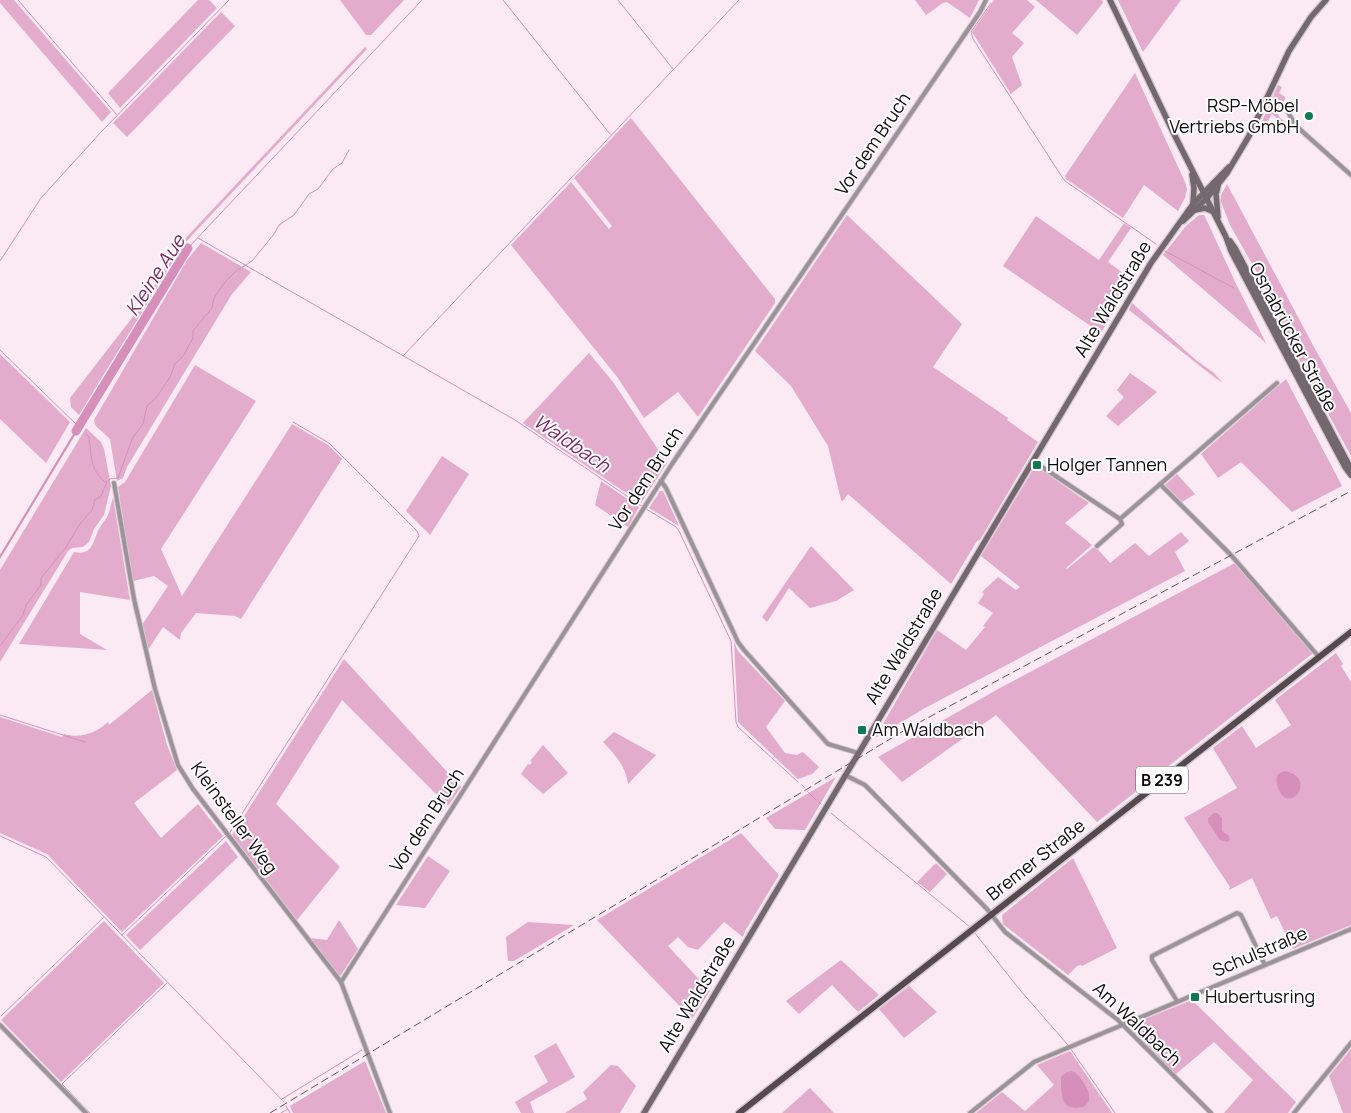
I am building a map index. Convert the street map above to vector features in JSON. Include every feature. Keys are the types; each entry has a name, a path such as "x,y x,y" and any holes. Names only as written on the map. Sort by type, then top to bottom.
{"main road":[{"name":"Bremer Straße","path":"739,1113 1351,632"}],"street":[{"name":"Vor dem Bruch","path":"341,982 645,505 986,0"},
{"name":"Osnabrücker Straße","path":"1110,0 1196,179 1226,237 1235,248 1349,465 1351,473"},
{"name":"Alte Waldstraße","path":"644,1113 1161,247 1229,167 1249,136 1288,51 1326,0"},
{"path":"1287,110 1295,125 1351,176"},
{"path":"1191,168 1194,207 1205,208 1214,212"},
{"path":"1196,179 1205,183 1216,184 1216,200 1220,224"},
{"path":"1120,519 1277,383"},
{"path":"1033,461 1120,519 1122,524 1097,546"},
{"path":"661,481 738,642 828,744 858,753"},
{"name":"Kleinsteller Weg","path":"114,483 134,599 155,689 178,765 193,789 226,833 341,982 390,1113"},
{"path":"1160,484 1231,555 1319,657"},
{"name":"Am Waldbach","path":"845,776 865,785 992,914 1005,932 1122,1025 1211,1113"},
{"path":"1177,1001 1152,960 1152,956 1236,913 1241,915 1265,964"},
{"name":"Schulstraße","path":"970,1113 1034,1062 1351,929"},
{"path":"0,1025 86,1113"},
{"path":"1294,1113 1351,1043"}],"shaded area":[{"path":"0,0 14,0 111,112 102,122 0,3"},
{"path":"198,0 209,0 217,8 120,108 108,93"},
{"path":"340,0 404,0 371,35 366,35"},
{"path":"915,0 979,0 970,18 947,2 926,15"},
{"path":"994,0 1027,0 1035,7 1012,33 1024,43 1012,57 1022,85 1011,94 972,32"},
{"path":"1036,0 1102,0 1103,3 1077,35"},
{"path":"1118,0 1181,0 1143,52"},
{"path":"221,12 235,26 127,137 113,123"},
{"path":"365,47 367,49 183,245 79,415 71,407 70,398 142,305 181,243"},
{"path":"1135,73 1187,189 1185,198 1178,211 1144,185 1123,218 1066,179 1065,176"},
{"path":"1278,85 1282,87 1279,93 1285,97 1285,100 1279,105 1277,112 1280,118 1287,123 1285,126 1272,114 1265,126 1261,124"},
{"path":"631,118 775,299 775,303 698,417 678,392 644,418 618,378 511,245 571,182 609,229 612,226 574,178"},
{"path":"1227,184 1351,413 1351,456 1303,367 1262,281 1230,225 1221,202 1221,195"},
{"path":"847,215 962,324 933,367 1008,418 1007,420 1038,442 980,540 977,541 951,584 848,494 843,501 841,500 828,446 791,386 755,351"},
{"path":"1199,215 1204,215 1266,343 1163,255 1186,226"},
{"path":"1036,216 1099,260 1124,223 1131,228 1108,262 1134,281 1132,284 1130,283 1101,333 1003,266"},
{"path":"201,243 251,272 232,294 127,467 123,478 117,481 110,439 95,425 94,420 187,260"},
{"path":"1132,303 1196,360 1214,373 1223,383 1129,310"},
{"path":"589,353 613,382 667,463 641,503 523,423"},
{"path":"0,354 70,422 46,463 0,419"},
{"path":"195,365 256,401 161,549 182,596 292,424 328,445 342,459 241,619 235,616 196,613 181,633 180,640 163,627 148,650 142,625 168,586 154,576 133,581 118,487 125,482"},
{"path":"1130,373 1157,392 1118,426 1106,416 1124,397 1117,390"},
{"path":"1286,379 1342,486 1292,512 1241,462 1218,478 1201,454"},
{"path":"81,421 83,422 0,559 0,555"},
{"path":"86,428 101,442 104,449 111,486 104,515 94,529 89,542 83,547 72,548 68,551 0,662 0,570"},
{"path":"442,456 469,474 430,535 406,511"},
{"path":"1037,467 1089,503 1065,523 1092,545 1067,569 1095,546 1110,563 1135,543 1149,556 1181,532 1189,541 1175,552 1185,571 925,708 875,738 937,630 966,650 985,627 983,626 993,613 978,603 984,594 982,592 998,577 1016,590 1020,587 981,556 1034,468"},
{"path":"1177,474 1195,494 1182,502 1165,485"},
{"path":"601,481 639,507 628,527 595,505"},
{"path":"660,491 663,491 679,526 649,508"},
{"path":"113,497 130,600 80,592 80,634 107,650 19,644 74,552 85,552 93,544 99,529 108,515"},
{"path":"811,546 854,590 836,601 810,608 789,588 767,622 762,617"},
{"path":"1235,563 1313,653 1097,822 996,715 902,782 878,757 1000,688"},
{"path":"734,642 738,651 785,701 766,727 785,753 797,755 803,752 819,767 812,774 798,779 738,722"},
{"path":"1336,653 1343,664 1341,666 1351,682 1351,925 1293,949 1277,916 1271,919 1252,878 1229,890 1230,887 1184,818 1237,788 1213,748 1242,726 1256,748 1291,725 1275,700"},
{"path":"344,659 461,787 448,806 342,700 276,804 340,867 297,920 232,835"},
{"path":"152,690 167,745 177,770 134,803 161,838 198,804 223,836 122,932 47,854 0,833 0,717 62,737 64,734 76,736 88,734 108,722 109,725"},
{"path":"614,732 656,755 628,784 625,772 619,761 603,742"},
{"path":"543,745 568,773 543,794 521,774 528,764 530,765 532,762 530,761"},
{"path":"1285,771 1295,775 1300,780 1301,787 1294,797 1289,799 1284,797 1279,790 1277,782 1278,774"},
{"path":"836,777 805,830 775,829 766,818"},
{"path":"1217,813 1222,818 1222,831 1229,836 1230,840 1228,842 1220,840 1208,822 1208,818"},
{"path":"741,833 779,875 743,937 724,922 698,950 688,947 678,937 668,946 710,991 692,1019 597,920"},
{"path":"226,841 238,857 140,950 126,935"},
{"path":"428,856 450,871 425,908 396,905"},
{"path":"1073,858 1117,948 1082,966 1077,966 1068,975 1003,924 1002,915"},
{"path":"936,863 947,874 930,892 917,882"},
{"path":"339,920 358,949 341,975 338,976 310,938 327,940"},
{"path":"104,921 164,983 61,1082 1,1020"},
{"path":"528,922 574,925 514,961 508,961 506,937"},
{"path":"841,960 879,995 858,1012 832,985 799,1014 786,1001"},
{"path":"909,986 937,1012 904,1038 879,1009"},
{"path":"1192,1000 1296,1102 1288,1113 1224,1113 1253,1080 1214,1042 1176,1074 1130,1029 1130,1025"},
{"path":"556,1043 575,1077 530,1102 534,1113 521,1113 515,1102 548,1082 534,1056"},
{"path":"1351,1049 1351,1113 1343,1113 1329,1076"},
{"path":"1070,1051 1112,1113 976,1113 1002,1092 1025,1111 1054,1085 1037,1065"},
{"path":"365,1061 386,1113 293,1113 290,1106"},
{"path":"611,1065 618,1066 636,1086 620,1113 565,1113 587,1099 583,1092"},
{"path":"1072,1071 1080,1077 1088,1090 1088,1102 1080,1108 1070,1107 1065,1104 1063,1098 1061,1077 1067,1072"},
{"path":"810,1088 834,1113 782,1113"}],"waterway":[{"path":"18,0 117,115"},
{"path":"0,261 41,198 102,131 229,0"},
{"name":"Kleine Aue","path":"188,248 422,0"},
{"path":"503,0 610,134"},
{"path":"618,0 673,69"},
{"path":"403,356 739,0"},
{"path":"991,3 971,32 973,39 1062,177 1065,181 1156,244"},
{"path":"0,646 23,615 26,605 41,585 41,578 92,510 95,500 101,496 107,482 110,479 118,478 132,439 143,424 147,406 156,398 170,377 175,364 184,355 193,338 193,331 212,308 214,298 225,282 236,271 252,261 279,225 294,215 309,194 318,189 333,169 342,163 349,150"},
{"name":"Waldbach","path":"198,238 515,420 643,507"},
{"name":"Kleine Aue","path":"76,431 188,248"},
{"path":"1165,251 1234,288"},
{"path":"0,350 81,429"},
{"path":"229,834 419,536 417,531 329,443 293,422"},
{"path":"86,434 89,437 94,467 105,482"},
{"name":"Waldbach","path":"646,509 676,527 679,531 731,641 736,722 738,727 798,782"},
{"path":"0,715 85,742"},
{"name":"Waldbach","path":"802,785 805,788"},
{"name":"Waldbach","path":"807,791 816,800"},
{"path":"831,813 970,927"},
{"path":"0,836 46,857 284,1102"},
{"path":"122,935 226,836"},
{"path":"1,1016 104,917"},
{"path":"974,932 1020,990 1068,1045 1115,1113"},
{"path":"90,1113 62,1084 167,983"},
{"path":"282,1099 362,1050"},
{"path":"286,1106 290,1113"},
{"path":"281,1113 288,1109"}],"railway":[{"path":"270,1113 905,730 1351,491"}],"place":[{"name":"RSP-Möbel Vertriebs GmbH","path":"1309,116"},
{"name":"Holger Tannen","path":"1037,465"},
{"name":"Am Waldbach","path":"862,730"},
{"name":"Hubertusring","path":"1195,997"}]}
